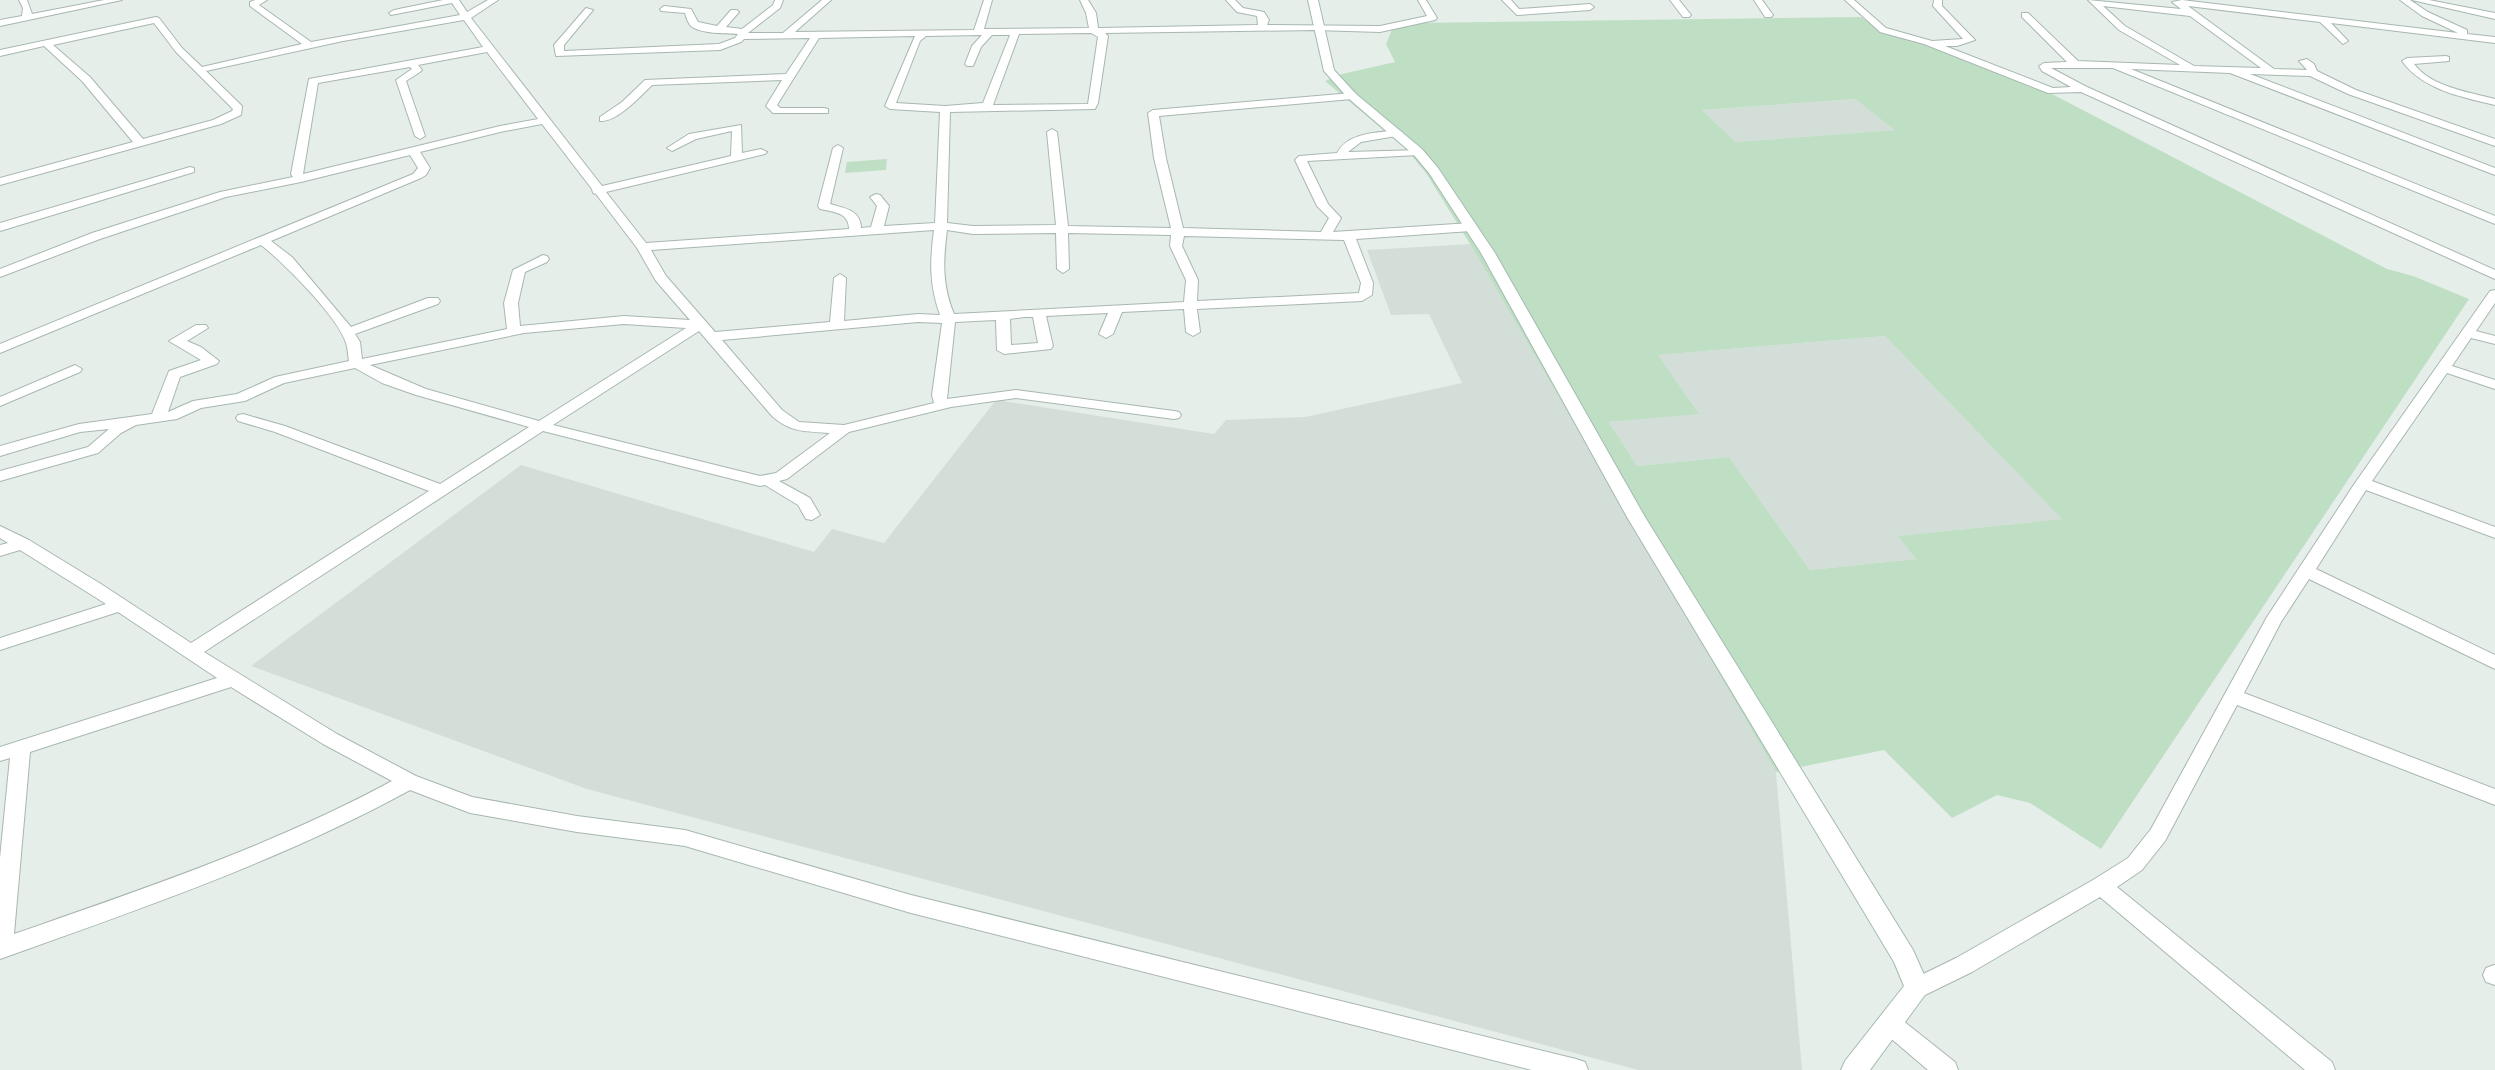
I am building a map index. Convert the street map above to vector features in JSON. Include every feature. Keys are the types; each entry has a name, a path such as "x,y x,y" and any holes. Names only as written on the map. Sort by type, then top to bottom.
{"street":[{"path":"23,0 27,8 27,18"},
{"path":"0,23 118,0"},
{"path":"263,0 253,4 309,45"},
{"path":"394,13 454,0 597,191 643,248 661,278 777,413 789,423 807,428 844,429 973,399 1025,394 1075,403 1174,415"},
{"path":"200,70 309,45 466,18 494,0"},
{"path":"672,0 664,9 688,11 694,24 718,31 786,35 1318,27 1380,29 1432,18 1422,0"},
{"path":"589,10 559,45 559,54 712,49 731,44 758,19 777,6 779,0"},
{"path":"786,35 827,0"},
{"path":"970,64 983,33 988,0"},
{"path":"923,34 916,40 890,106 945,109 1092,105 1103,36 1095,31 1084,0"},
{"path":"1230,0 1238,9 1261,14 1264,20 1262,28"},
{"path":"1313,0 1329,71 1352,96 1418,152 1434,171 1471,227 1599,448 1636,517 1779,755 1882,919 1904,957 1917,988"},
{"path":"1506,0 1517,12 1590,7"},
{"path":"1674,0 1686,15"},
{"path":"1758,0 1768,15"},
{"path":"1849,0 1882,30 1927,42 2052,91 2083,89"},
{"path":"1927,42 1957,43 1970,40 1937,6 1938,0"},
{"path":"2404,0 2426,14 2495,47"},
{"path":"2416,0 2495,16"},
{"path":"2093,1 2192,14"},
{"path":"2093,1 2122,28 2193,69"},
{"path":"2175,1 2495,40"},
{"path":"2175,1 2271,71"},
{"path":"718,31 734,12"},
{"path":"2025,15 2075,64"},
{"path":"0,53 156,20 217,90 237,105 237,112 217,122 0,182"},
{"path":"2323,20 2343,41"},
{"path":"982,108 991,101 1015,33"},
{"path":"816,35 782,92 771,104 773,111 824,111"},
{"path":"46,43 86,79 140,143"},
{"path":"301,179 297,174 313,81 489,49"},
{"path":"2446,58 2407,61 2417,74 2430,81 2495,102"},
{"path":"2304,60 2311,66 2312,73"},
{"path":"401,64 413,64 417,70 401,80 420,136"},
{"path":"2495,142 2362,96 2312,73 2075,64 2043,67 2083,89 2495,275"},
{"path":"2117,67 2495,220"},
{"path":"2232,70 2495,172"},
{"path":"604,118 626,104 643,86 657,81 789,77"},
{"path":"1193,332 1190,305 1192,280 1176,246 1178,232 1160,158 1153,113 1352,96"},
{"path":"942,406 939,395 949,320 942,300 936,265 941,226 945,109"},
{"path":"0,273 96,237 224,194 301,179 525,123 544,121"},
{"path":"672,148 693,136 737,127 736,158"},
{"path":"1052,132 1062,229 1063,269"},
{"path":"1341,155 1343,148 1350,143 1398,133"},
{"path":"838,148 824,206 847,212 855,222 855,233"},
{"path":"0,349 422,173 424,168 413,150"},
{"path":"597,191 761,152"},
{"path":"1325,236 1335,218 1323,206 1301,160 1303,158 1418,152"},
{"path":"0,227 190,170"},
{"path":"0,176 14,178"},
{"path":"875,232 883,206 876,197"},
{"path":"643,248 941,226 973,230 1062,229 1325,236 1471,227"},
{"path":"0,451 79,428 158,418 198,404 234,400 280,380 546,326 624,320 705,331 918,318 949,320 1117,308 1261,304 1362,296 1365,295 1367,283 1349,236"},
{"path":"262,240 288,260 349,332 356,363 375,376 422,393 539,427 750,479 770,481 786,473 844,429"},
{"path":"514,332 512,303 519,270 543,259"},
{"path":"837,324 840,278"},
{"path":"1854,1070 1917,988 1964,965 2135,864 2158,835 2273,621 2363,483 2495,294"},
{"path":"349,332 432,301"},
{"path":"1106,334 1117,308"},
{"path":"1003,315 1004,350 1046,346 1039,312"},
{"path":"158,418 174,374 212,361 196,350 176,341 201,328"},
{"path":"192,651 539,427 705,331"},
{"path":"2469,334 2495,340"},
{"path":"2445,368 2495,384"},
{"path":"0,402 75,369"},
{"path":"243,418 280,429 443,491"},
{"path":"0,476 93,450 116,430 138,420"},
{"path":"770,481 775,488 805,501 812,515"},
{"path":"2363,483 2495,533"},
{"path":"0,531 121,605 233,680 330,739 409,781 470,805 577,824 685,838 911,904 1576,1070"},
{"path":"0,551 23,544"},
{"path":"2306,571 2495,663"},
{"path":"0,645 121,605"},
{"path":"0,754 233,680"},
{"path":"2233,696 2495,797"},
{"path":"21,748 1,949 269,849 322,826 409,781"},
{"path":"2101,886 2323,1070"},
{"path":"1889,1023 1946,1070"}],"shaded area":[{"path":"1855,99 1896,130 1736,142 1702,110"},
{"path":"1470,244 1776,772 1802,1070 1638,1070 587,789 251,666 521,465 814,552 832,529 884,543 996,400 1214,434 1226,420 1305,417 1462,383 1429,314 1391,315 1367,250"},
{"path":"1885,336 2063,519 1899,536 1916,559 1810,570 1729,457 1637,466 1609,422 1698,413 1657,355"}],"green space":[{"path":"1861,17 1882,33 1912,40 2054,95 2387,269 2413,276 2469,299 2101,849 2030,803 1997,795 1952,818 1884,750 1776,772 1470,244 1426,173 1406,149 1325,81 1342,74 1395,62 1386,44 1393,27 1414,23","holes":["1855,99 1895,130 1736,142 1702,110","1885,336 2062,519 1898,536 1916,559 1810,570 1729,457 1637,466 1609,422 1699,414 1658,355"]},
{"path":"887,159 886,170 845,173 847,162"}]}
